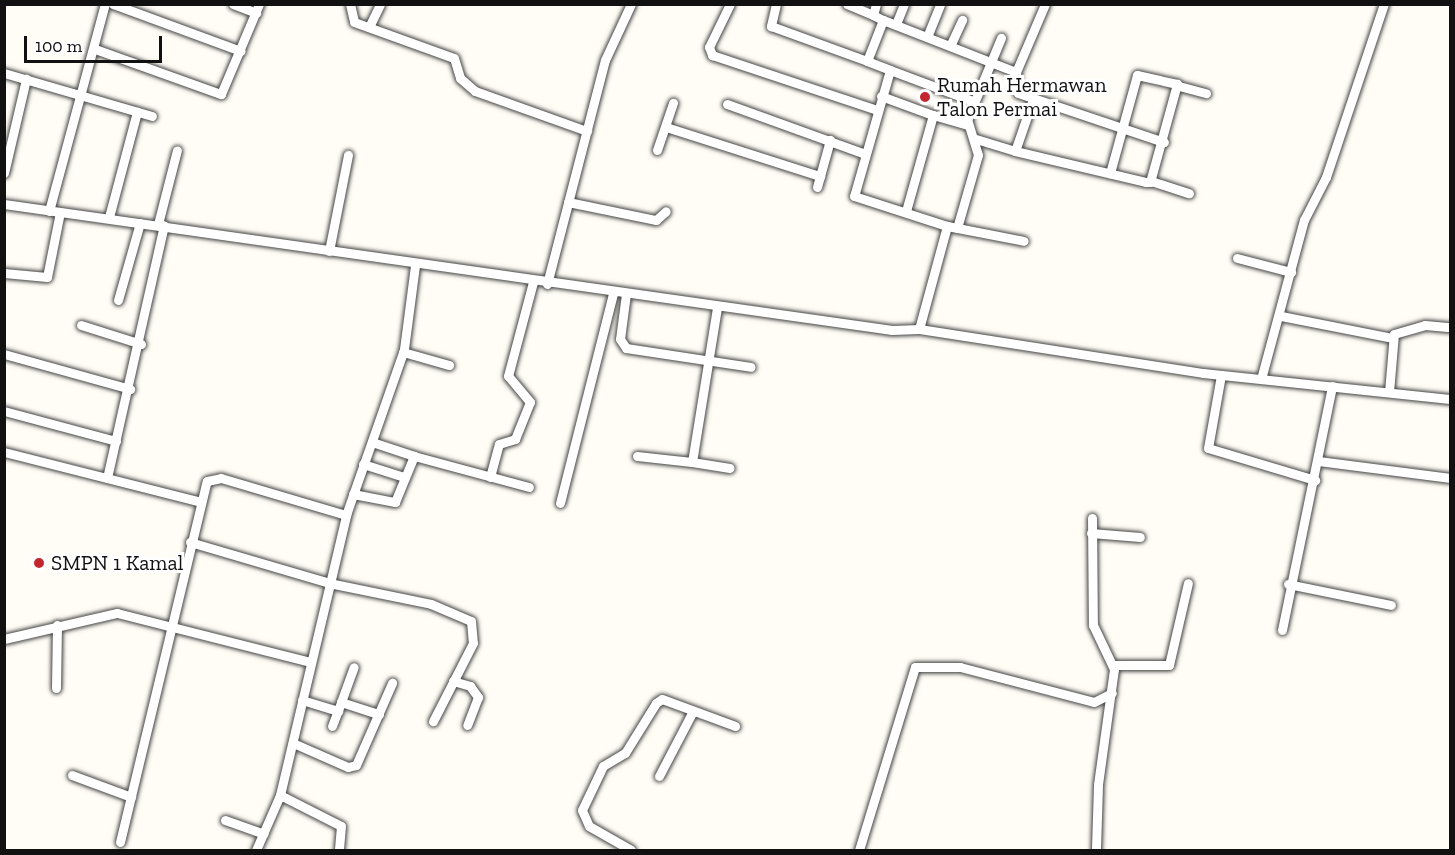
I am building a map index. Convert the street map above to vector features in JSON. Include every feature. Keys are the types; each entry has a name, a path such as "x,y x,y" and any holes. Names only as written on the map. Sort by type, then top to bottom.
{"street":[{"path":"49,211 95,49 105,4"},
{"path":"113,4 241,51"},
{"path":"95,49 221,94 257,9 233,4"},
{"path":"350,4 350,19 454,58 460,78 475,91 587,131"},
{"path":"369,27 380,4"},
{"path":"547,284 605,60 631,4"},
{"path":"730,4 709,47 711,55 877,110"},
{"path":"776,4 771,27 973,101"},
{"path":"847,4 1016,72"},
{"path":"873,15 876,4"},
{"path":"896,24 904,4"},
{"path":"927,37 940,4"},
{"path":"1045,4 1016,72 1016,90 1033,99 1164,142"},
{"path":"1261,379 1281,316 1304,220 1326,177 1384,4"},
{"path":"867,61 883,20"},
{"path":"950,46 962,20"},
{"path":"957,228 976,163 976,139 968,125 973,101 1001,38"},
{"path":"890,70 877,110 855,198 906,211 946,226 1024,241"},
{"path":"4,73 152,116"},
{"path":"1110,173 1138,74 1206,93"},
{"path":"4,173 26,79"},
{"path":"1151,181 1179,86"},
{"path":"881,96 968,125"},
{"path":"1015,151 1033,99"},
{"path":"657,150 673,103"},
{"path":"727,104 866,154"},
{"path":"109,217 137,112"},
{"path":"906,211 933,115"},
{"path":"666,127 820,176"},
{"path":"976,139 1015,151 1151,181 1189,193"},
{"path":"817,187 830,140"},
{"path":"107,478 141,344 161,225 177,150"},
{"path":"329,251 348,155"},
{"path":"568,202 656,220 666,211"},
{"path":"4,204 109,217 415,265 860,328 919,329 1221,375 1450,399"},
{"path":"4,273 47,277 60,212"},
{"path":"118,300 140,222"},
{"path":"919,329 946,226"},
{"path":"1237,258 1291,272"},
{"path":"256,850 280,795 346,516 403,352 415,265"},
{"path":"490,477 500,443 515,440 530,402 508,376 533,282"},
{"path":"560,503 613,292"},
{"path":"626,294 623,346 751,367"},
{"path":"692,462 717,307"},
{"path":"1281,316 1392,338 1425,324 1450,327"},
{"path":"81,325 141,344"},
{"path":"1389,392 1392,338"},
{"path":"403,352 449,364"},
{"path":"4,354 130,389"},
{"path":"1221,375 1208,448 1315,480"},
{"path":"1282,630 1288,584 1315,480 1332,386"},
{"path":"4,411 116,441"},
{"path":"372,442 414,456 529,487"},
{"path":"4,452 198,501"},
{"path":"353,494 395,502 414,456"},
{"path":"637,456 730,468"},
{"path":"1319,461 1450,477"},
{"path":"363,464 404,477"},
{"path":"120,842 198,501 207,481 221,478 346,516"},
{"path":"1092,518 1093,625 1113,664 1112,693 1098,785 1096,850"},
{"path":"1092,533 1140,537"},
{"path":"189,542 329,583 405,597 471,621 473,643 433,722"},
{"path":"1113,664 1169,665 1188,583"},
{"path":"1288,584 1391,605"},
{"path":"4,639 57,625 117,614 171,624 310,662"},
{"path":"56,687 57,625"},
{"path":"332,726 354,667"},
{"path":"860,850 915,667 960,668 1094,702 1112,693"},
{"path":"453,681 470,686 478,697 467,725"},
{"path":"293,743 352,767 392,683"},
{"path":"302,700 379,714"},
{"path":"631,850 589,826 582,816 585,801 603,766 625,753 658,701 735,726"},
{"path":"659,776 693,711"},
{"path":"72,775 132,797"},
{"path":"280,795 341,826 339,850"},
{"path":"225,820 264,834"}],"place":[{"name":"Rumah Hermawan Talon Permai","path":"925,97"},
{"name":"SMPN 1 Kamal","path":"39,563"}]}
